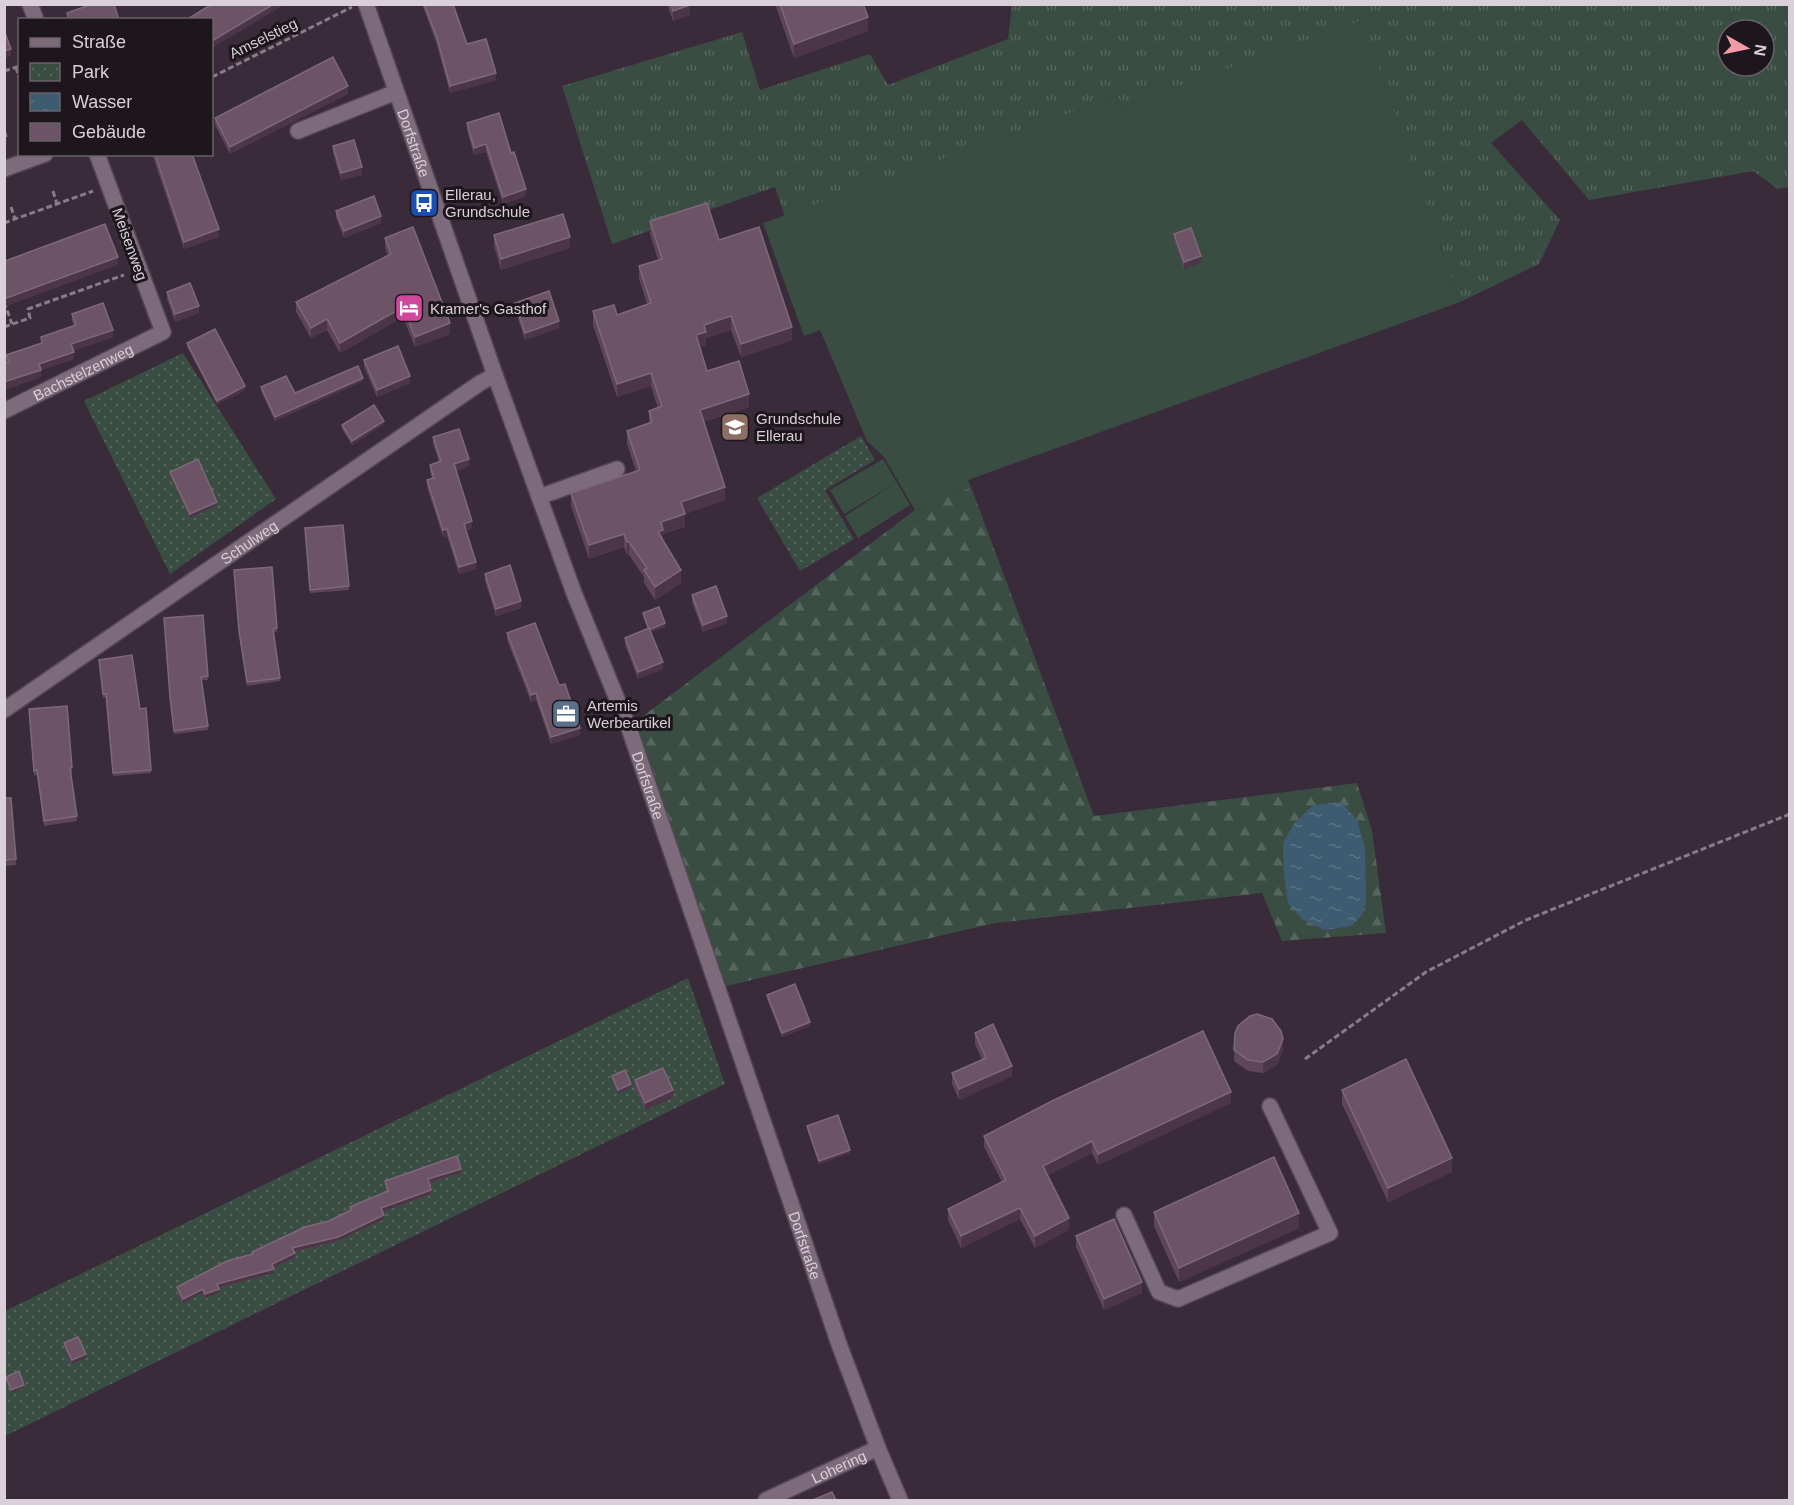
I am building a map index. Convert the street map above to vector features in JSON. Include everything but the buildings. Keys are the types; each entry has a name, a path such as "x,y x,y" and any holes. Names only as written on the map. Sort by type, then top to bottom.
{"street":[{"name":"Dorfstraße","path":"366,4 539,497 574,593 630,731 835,1333 900,1500"},
{"path":"298,131 396,92"},
{"path":"4,169 40,156"},
{"name":"Meisenweg","path":"98,156 163,333"},
{"name":"Bachstelzenweg","path":"4,411 163,333"},
{"name":"Schulweg","path":"4,710 480,383 495,375"},
{"path":"539,497 617,469"},
{"path":"1124,1215 1160,1292 1178,1299 1330,1233 1270,1106"},
{"name":"Lohering","path":"766,1500 878,1448"}],"path":[{"name":"Amselstieg","path":"213,76 357,4"},
{"path":"4,71 18,67"},
{"path":"4,224 109,185"},
{"path":"53,191 58,204"},
{"path":"11,207 15,219"},
{"path":"4,327 30,318 28,309 139,269"},
{"path":"4,302 12,324"},
{"path":"1305,1059 1426,972 1526,920 1790,814"}],"green space":[{"path":"1012,5 1789,5 1789,187 1778,189 1753,171 1589,200 1522,120 1491,143 1560,220 1539,264 1460,302 1362,21 1122,107 1118,96 785,216 775,187 612,244 562,86 742,32 760,90 870,54 888,85 1008,39"},
{"path":"1362,20 1460,302 968,480 971,487 915,510 884,457 867,441 820,330 804,336 763,223 1118,96 1122,107"},
{"path":"183,353 276,499 170,574 84,401"},
{"path":"861,436 875,460 825,490 854,539 800,571 757,498"},
{"path":"883,459 910,505 858,538 845,516 894,484 844,514 830,490"},
{"path":"971,487 1094,816 1357,783 1372,831 1386,933 1282,941 1262,893 995,923 726,986 634,723 915,510"},
{"path":"688,978 725,1084 5,1436 5,1311"}],"water":[{"path":"1341,802 1357,820 1365,848 1366,902 1362,915 1351,926 1325,930 1302,919 1288,903 1283,843 1294,824 1313,805"}],"place":[{"name":"Ellerau, Grundschule","path":"424,203"},
{"name":"Kramer's Gasthof","path":"409,308"},
{"name":"Grundschule Ellerau","path":"735,427"},
{"name":"Artemis Werbeartikel","path":"566,714"}]}
